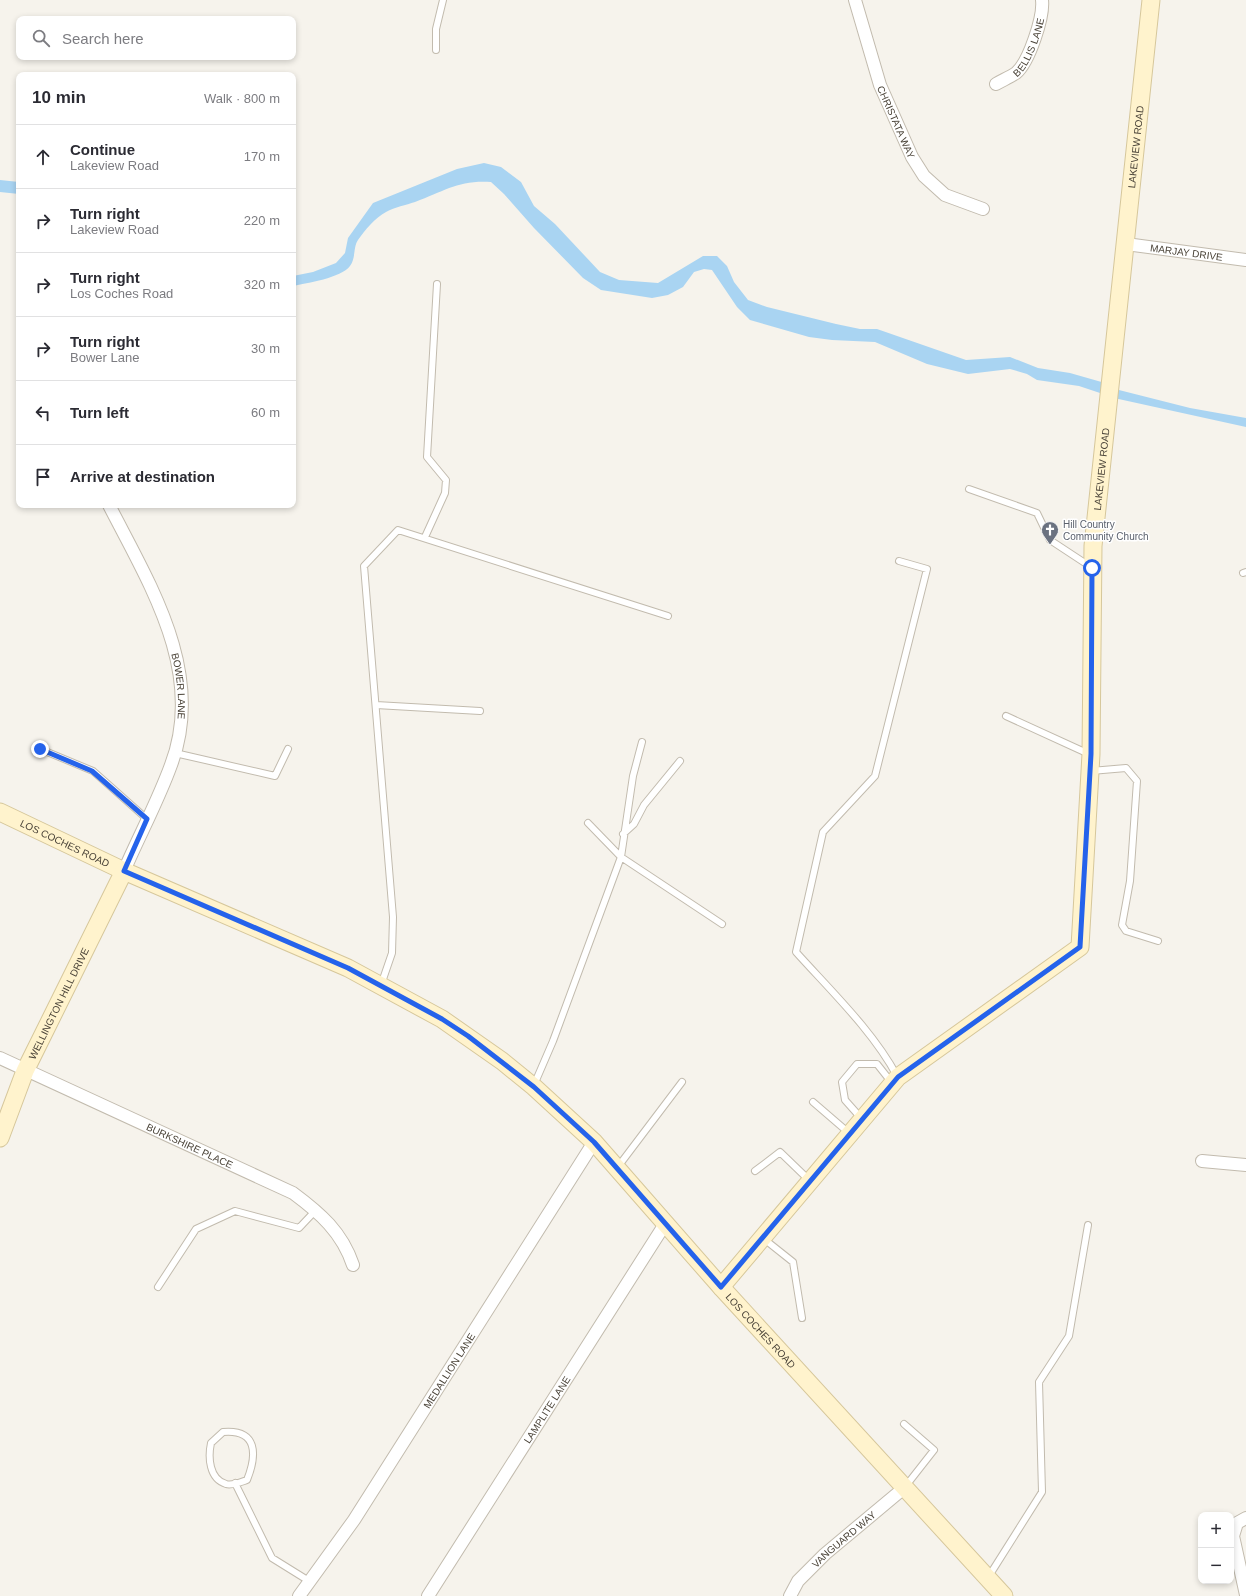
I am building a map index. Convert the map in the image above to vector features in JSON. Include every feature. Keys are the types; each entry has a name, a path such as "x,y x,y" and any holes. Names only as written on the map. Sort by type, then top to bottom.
{"street":[{"name":"CHRISTATA WAY","path":"855,0 880,85 912,156 924,176 945,195 983,209"},
{"name":"BELLIS LANE","path":"996,84 1017,72 1035,41 1043,8 1042,0"},
{"name":"LAKEVIEW ROAD","path":"721,1287 895,1080 1080,947 1091,754 1093,538 1126,244 1151,0"},
{"name":"MARJAY DRIVE","path":"1126,244 1246,260"},
{"name":"BOWER LANE","path":"110,508 166,619 175,649 182,690 180,732 172,765 124,871"},
{"name":"LOS COCHES ROAD","path":"0,812 124,871 294,944 381,985 442,1019 468,1036 534,1087 594,1142 721,1287 1004,1596"},
{"name":"WELLINGTON HILL DRIVE","path":"0,1138 25,1071 124,871"},
{"name":"BURKSHIRE PLACE","path":"0,1058 25,1071 292,1193 316,1210 340,1237 353,1265"},
{"name":"MEDALLION LANE","path":"299,1596 354,1520 594,1142"},
{"path":"1202,1161 1246,1165"},
{"name":"LAMPLITE LANE","path":"428,1596 665,1224"},
{"name":"VANGUARD WAY","path":"790,1596 798,1581 825,1554 904,1488"},
{"path":"1246,1518 1237,1523 1233,1536 1246,1595"}],"lane":[{"path":"436,50 436,29 443,0"},
{"path":"425,538 445,494 446,480 427,457 437,284"},
{"path":"969,489 1037,513 1050,540 1092,568"},
{"path":"381,985 392,953 393,917 364,566 398,530 668,616"},
{"path":"895,1080 888,1058 796,952 823,832 875,776 927,569 899,561"},
{"path":"376,705 480,711"},
{"path":"1006,716 1091,754"},
{"path":"534,1087 553,1041 621,857 623,834 633,776 642,742"},
{"path":"40,749 92,771 147,819"},
{"path":"174,753 275,776 288,749"},
{"path":"623,834 634,824 644,805 680,761"},
{"path":"1090,771 1126,768 1137,781 1130,881 1122,925 1126,931 1158,941"},
{"path":"588,823 621,857 722,924"},
{"path":"862,1119 845,1100 842,1082 857,1064 877,1064 895,1080"},
{"path":"617,1168 682,1082"},
{"path":"813,1102 850,1134"},
{"path":"755,1171 780,1152 810,1181"},
{"path":"158,1287 196,1229 235,1211 299,1228 316,1210"},
{"path":"988,1578 1042,1492 1039,1382 1070,1336 1088,1225"},
{"path":"763,1238 793,1262 802,1318"},
{"path":"904,1424 934,1450 904,1488"},
{"path":"223,1432 236,1432 248,1437 252,1443 253,1459 247,1480 236,1483 227,1484 217,1480 212,1472 209,1460 211,1443 223,1432"},
{"path":"236,1483 272,1558 309,1581"}],"water":[{"path":"484,163 501,167 521,182 534,206 555,224 600,272 619,280 658,283 703,256 717,256 727,266 734,282 748,300 767,307 860,329 877,329 966,360 1010,357 1038,368 1070,373 1105,383 1103,394 1079,386 1037,380 1027,374 1010,369 968,374 927,364 875,342 832,340 809,337 750,320 737,307 712,270 704,269 694,272 683,287 668,295 652,298 601,290 583,278 491,182 469,183 452,187 386,212 370,224 358,240 355,246 352,263 346,270 332,277 296,285 296,275 313,272 336,263 345,253 348,238 373,203 457,169"},
{"path":"0,180 16,182 16,194 0,192"},
{"path":"1115,389 1190,408 1246,418 1246,427 1114,398"}],"place":[{"name":"Hill Country Community Church","path":"1050,545"}],"route":[{"path":"40,749 92,771 147,819 124,871 348,968 442,1019 468,1036 534,1087 594,1142 721,1287 898,1077 1080,947 1091,754 1092,568"}]}
